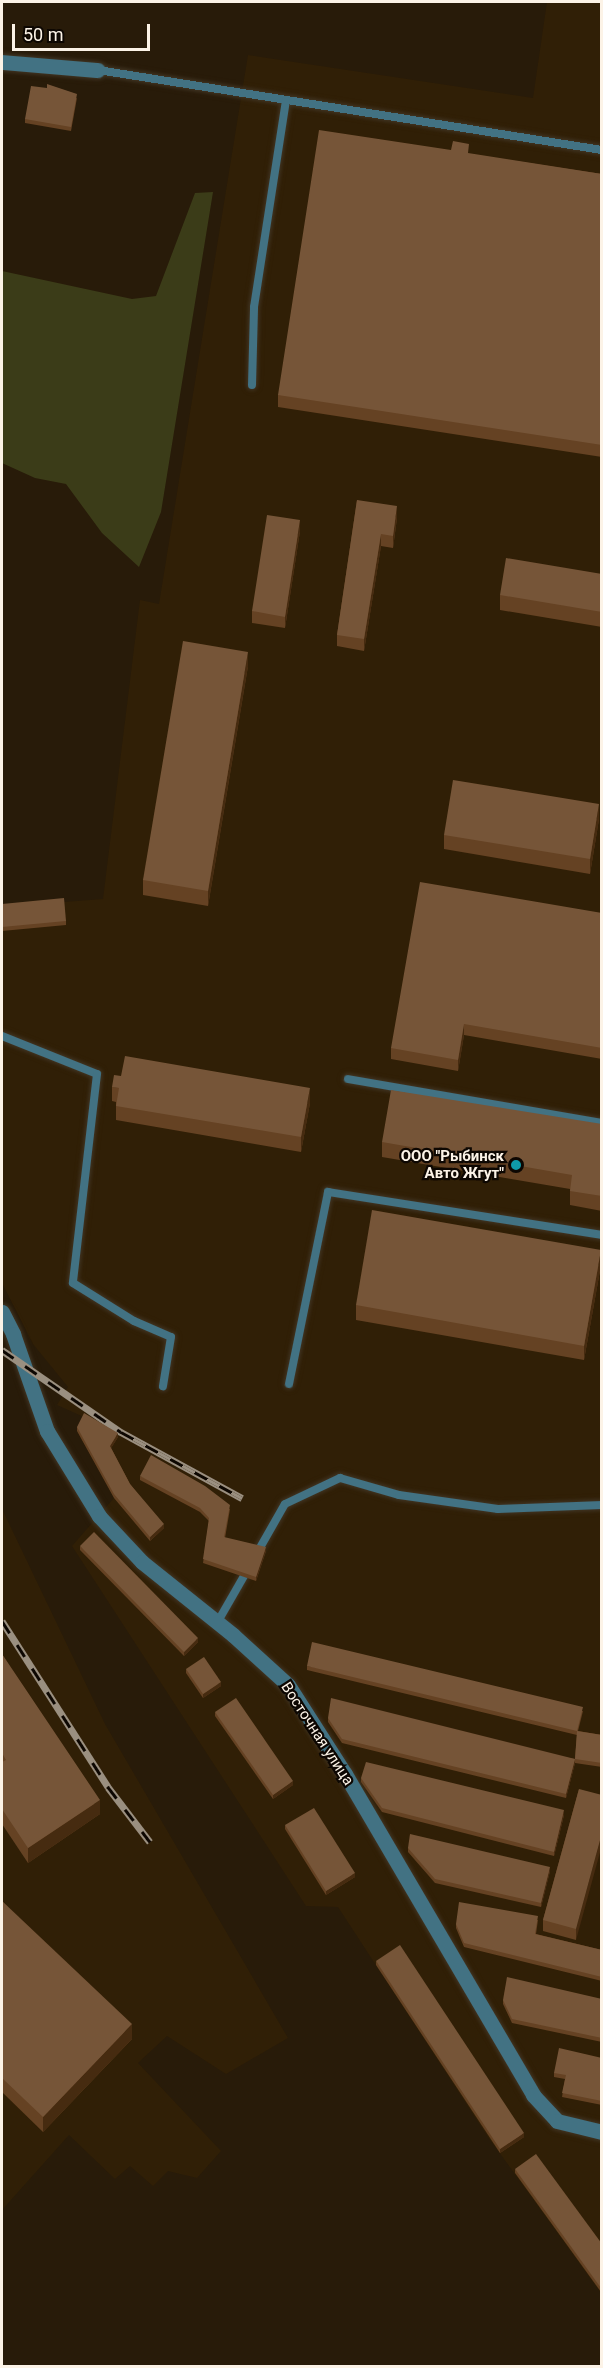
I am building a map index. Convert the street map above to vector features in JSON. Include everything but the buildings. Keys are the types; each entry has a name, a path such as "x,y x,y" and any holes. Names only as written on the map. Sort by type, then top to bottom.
{"street":[{"path":"2,62 98,70"},
{"name":"Восточная улица","path":"2,1312 13,1334 47,1431 99,1516 142,1563 217,1623 288,1685 345,1774 533,2095 557,2121 602,2132"}],"lane":[{"path":"98,70 602,150"},
{"path":"252,385 254,307 286,100"},
{"path":"2,1035 97,1074 73,1283 134,1321 171,1337 163,1386"},
{"path":"348,1079 602,1123"},
{"path":"289,1384 328,1192 602,1235"},
{"path":"217,1623 285,1504 340,1478 399,1495 498,1509 602,1505"}],"shaded area":[{"path":"547,2 601,2 601,2293 488,2137 338,1907 306,1906 72,1546 114,1498 77,1431 84,1417 57,1405 68,1387 33,1344 2,1283 2,931 64,902 103,899 140,600 159,604 248,55 533,98"},
{"path":"213,192 161,512 139,567 102,533 66,484 35,478 2,463 2,271 132,299 156,296 195,193"},
{"path":"2,1509 105,1724 288,2038 226,2074 167,2036 138,2063 221,2151 197,2178 168,2171 153,2186 130,2166 115,2179 69,2135 2,2210"}],"railway":[{"path":"2,1350 121,1432 242,1498"},
{"path":"2,1621 108,1787 150,1842"}],"place":[{"name":"ООО \"Рыбинск Авто Жгут\"","path":"516,1165"}]}
